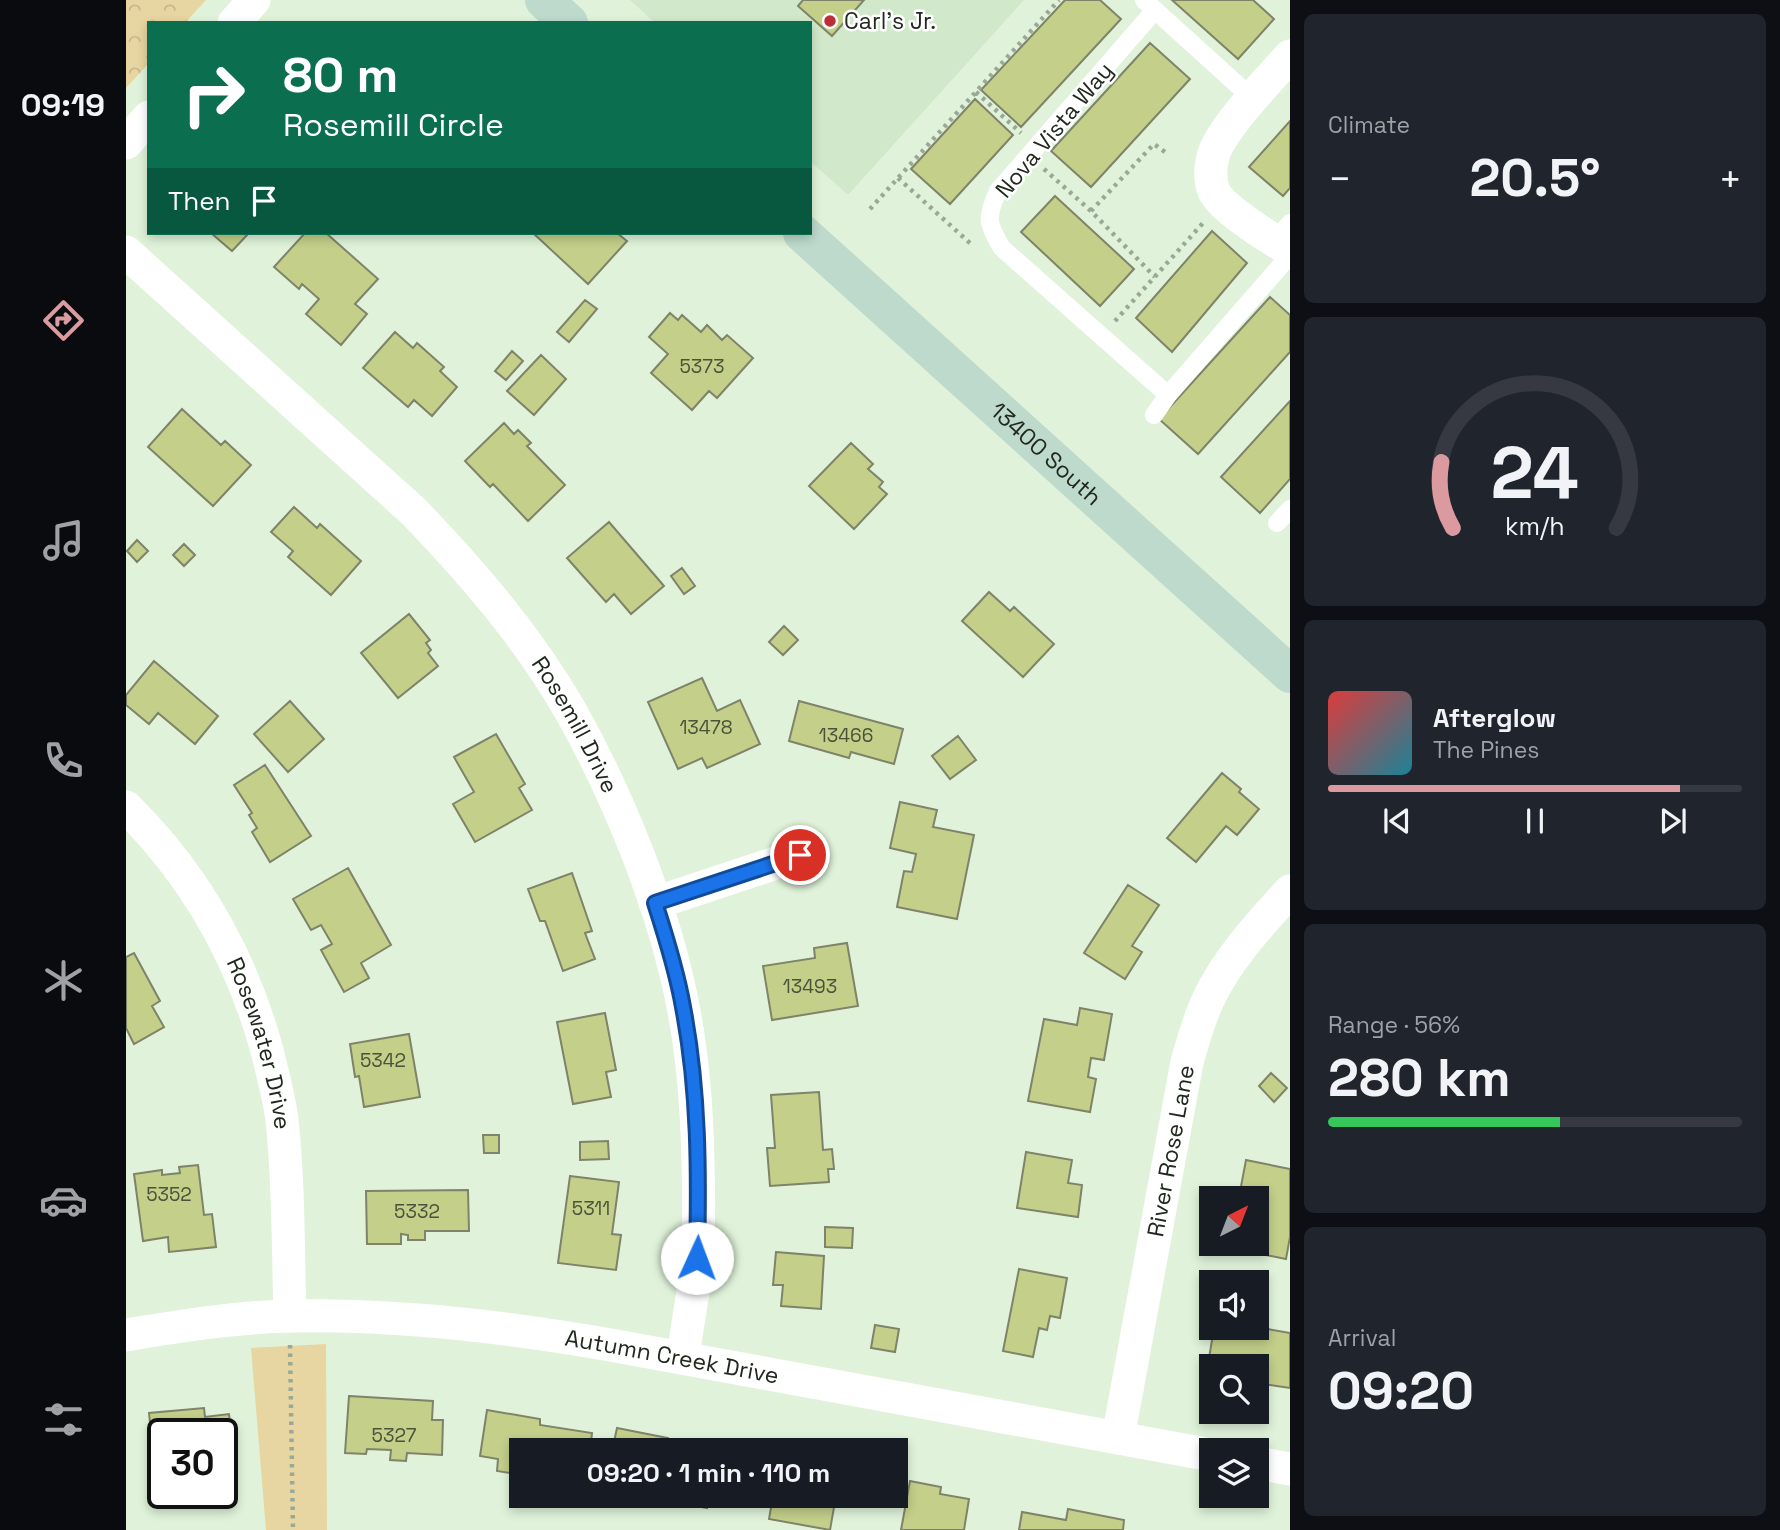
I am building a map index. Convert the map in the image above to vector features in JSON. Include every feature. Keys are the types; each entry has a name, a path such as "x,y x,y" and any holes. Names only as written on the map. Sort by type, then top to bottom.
{"main road":[{"path":"544,0 567,21"},
{"name":"13400 South","path":"804,235 1290,674"}],"street":[{"path":"236,21 254,0"},
{"path":"1286,242 1229,210 1214,192 1210,167 1217,146 1252,98 1290,56"},
{"path":"126,143 147,119"},
{"name":"Rosemill Drive","path":"126,252 413,511 455,555 500,608 537,658 576,721 600,767 655,903 683,1005 693,1073 698,1135 697,1258 683,1358"},
{"name":"Rosewater Drive","path":"126,807 177,865 209,910 235,960 256,1010 271,1064 281,1119 290,1316"},
{"path":"655,903 800,855"},
{"name":"River Rose Lane","path":"1118,1438 1187,1062 1198,1026 1220,978 1259,925 1290,891"},
{"name":"Autumn Creek Drive","path":"126,1335 221,1321 290,1316 452,1322 538,1332 1199,1453"},
{"path":"1269,1465 1290,1469"}],"lane":[{"path":"1150,5 1252,98"},
{"name":"Nova Vista Way","path":"1150,5 998,191 989,210 991,230 1002,248 1168,395"},
{"path":"1154,415 1286,242"},
{"path":"1277,523 1290,509"}],"path":[{"path":"870,209 1059,0"},
{"path":"976,92 1024,135"},
{"path":"1091,211 1154,144 1169,155"},
{"path":"1044,169 1091,211 1156,277"},
{"path":"898,178 975,247"},
{"path":"1115,321 1210,215"},
{"path":"290,1316 293,1530"}],"shaded area":[{"path":"630,0 1024,0 848,195 812,163 812,21 653,21"}],"green space":[{"path":"126,0 206,0 187,21 147,21 147,65 126,88"},
{"path":"326,1344 327,1530 266,1530 251,1348"}],"building":[{"name":"Carl's Jr.","path":"803,0 864,0 832,36 798,6"},
{"path":"1065,0 1100,0 1121,19 1021,127 981,90"},
{"path":"1172,0 1253,0 1274,19 1238,59"},
{"path":"1150,43 1190,79 1091,187 1051,151"},
{"path":"975,99 1013,135 950,204 911,169"},
{"path":"1290,121 1290,188 1283,196 1249,167"},
{"path":"1055,196 1134,269 1100,306 1021,232"},
{"path":"1212,231 1247,263 1172,352 1136,318"},
{"path":"213,235 247,235 232,251"},
{"path":"303,235 328,235 378,279 355,304 367,314 341,345 306,314 319,299 302,284 299,289 274,267"},
{"path":"535,235 620,235 627,241 588,284"},
{"path":"1270,297 1290,315 1290,352 1198,454 1159,419"},
{"path":"585,300 597,309 569,342 557,332"},
{"path":"670,313 678,320 682,315 701,332 707,325 722,340 727,335 753,358 717,398 709,391 692,410 651,373 668,354 649,337"},
{"path":"395,332 413,348 417,343 444,367 440,371 457,387 432,416 414,400 408,407 363,368"},
{"path":"512,351 523,361 506,380 495,371"},
{"path":"541,355 566,379 534,415 507,391"},
{"path":"1290,401 1290,479 1260,513 1221,477"},
{"path":"182,409 221,445 225,441 251,465 213,506 148,447"},
{"path":"504,423 514,434 518,430 531,443 527,446 565,485 528,521 493,484 490,487 465,461"},
{"path":"851,443 873,464 868,469 883,482 879,487 887,494 854,529 809,486"},
{"path":"294,507 317,528 320,524 361,561 331,595 288,557 293,551 271,532"},
{"path":"609,522 664,586 631,614 614,594 606,602 567,558"},
{"path":"137,540 148,551 137,562 127,551"},
{"path":"184,544 195,555 184,566 173,555"},
{"path":"682,568 695,586 684,594 671,576"},
{"path":"989,592 1010,611 1014,607 1054,644 1023,677 962,621"},
{"path":"409,614 430,640 426,643 431,650 428,653 438,666 398,698 361,653"},
{"path":"784,626 798,640 783,655 769,642"},
{"path":"154,661 218,716 195,744 158,713 149,724 126,705 126,695"},
{"path":"702,678 717,711 740,700 760,744 707,768 702,758 678,769 648,702"},
{"path":"290,701 324,739 288,772 254,734"},
{"path":"799,701 903,729 894,764 851,752 849,758 789,741"},
{"path":"496,734 525,784 519,788 532,810 475,842 453,804 474,792 454,757"},
{"path":"958,736 976,760 950,779 932,756"},
{"path":"265,765 311,836 270,862 252,832 257,828 249,815 252,813 234,785"},
{"path":"1222,773 1259,809 1237,835 1226,826 1196,862 1167,838"},
{"path":"900,802 937,810 933,827 974,835 957,919 897,907 904,871 912,872 916,854 890,848"},
{"path":"348,868 391,945 361,963 369,978 344,992 321,950 332,944 321,925 311,930 293,899"},
{"path":"572,873 592,931 585,933 595,959 563,971 545,921 540,921 528,889"},
{"path":"1128,885 1159,905 1132,946 1142,952 1125,979 1084,953"},
{"path":"847,943 858,1006 772,1020 763,966 815,958 814,948"},
{"path":"134,953 160,1001 152,1006 164,1027 134,1044 126,1028 126,957"},
{"path":"1080,1008 1112,1014 1104,1060 1091,1058 1088,1077 1096,1079 1090,1112 1028,1101 1044,1019 1077,1025"},
{"path":"605,1013 616,1070 606,1072 611,1097 573,1104 557,1022"},
{"path":"409,1034 420,1097 364,1107 359,1076 355,1077 350,1044"},
{"path":"1271,1073 1287,1088 1274,1102 1259,1086"},
{"path":"819,1092 823,1150 832,1149 834,1169 828,1169 829,1182 770,1186 767,1148 775,1148 771,1095"},
{"path":"483,1135 499,1135 499,1153 484,1153"},
{"path":"608,1141 609,1159 580,1160 580,1142"},
{"path":"1026,1152 1072,1160 1068,1183 1082,1185 1078,1217 1017,1208"},
{"path":"1246,1160 1290,1169 1290,1237 1286,1259 1269,1256 1269,1186 1241,1186"},
{"path":"198,1165 204,1215 212,1214 216,1247 169,1252 168,1237 143,1241 134,1174 162,1170 162,1175 180,1173 179,1167"},
{"path":"570,1176 619,1182 612,1234 621,1235 616,1270 558,1263"},
{"path":"468,1190 469,1231 425,1231 425,1240 408,1240 408,1235 401,1234 401,1244 367,1244 366,1191"},
{"path":"825,1227 853,1228 852,1248 825,1247"},
{"path":"776,1252 824,1256 821,1309 781,1306 783,1285 773,1285"},
{"path":"1019,1269 1067,1278 1060,1318 1050,1316 1047,1330 1039,1328 1033,1357 1003,1351"},
{"path":"875,1325 899,1329 895,1352 871,1348"},
{"path":"1269,1329 1290,1333 1290,1388 1269,1385 1269,1354 1210,1354 1212,1340 1269,1340"},
{"path":"349,1396 433,1401 432,1420 443,1420 442,1455 407,1453 406,1461 390,1460 391,1450 367,1449 366,1454 345,1453"},
{"path":"204,1408 205,1417 229,1414 229,1418 150,1418 149,1413"},
{"path":"487,1410 540,1419 540,1425 592,1433 591,1438 509,1438 509,1473 497,1471 498,1459 480,1456"},
{"path":"617,1428 668,1438 615,1438"},
{"path":"910,1481 941,1487 940,1494 969,1499 964,1530 901,1530 905,1508 908,1508"},
{"path":"771,1508 834,1508 830,1530 769,1519"},
{"path":"1068,1509 1124,1520 1123,1530 1019,1530 1022,1512 1066,1520"}],"place":[{"name":"Carl's Jr.","path":"830,21"}],"route":[{"path":"697,1258 698,1135 693,1073 683,1005 655,903 800,855"}]}
